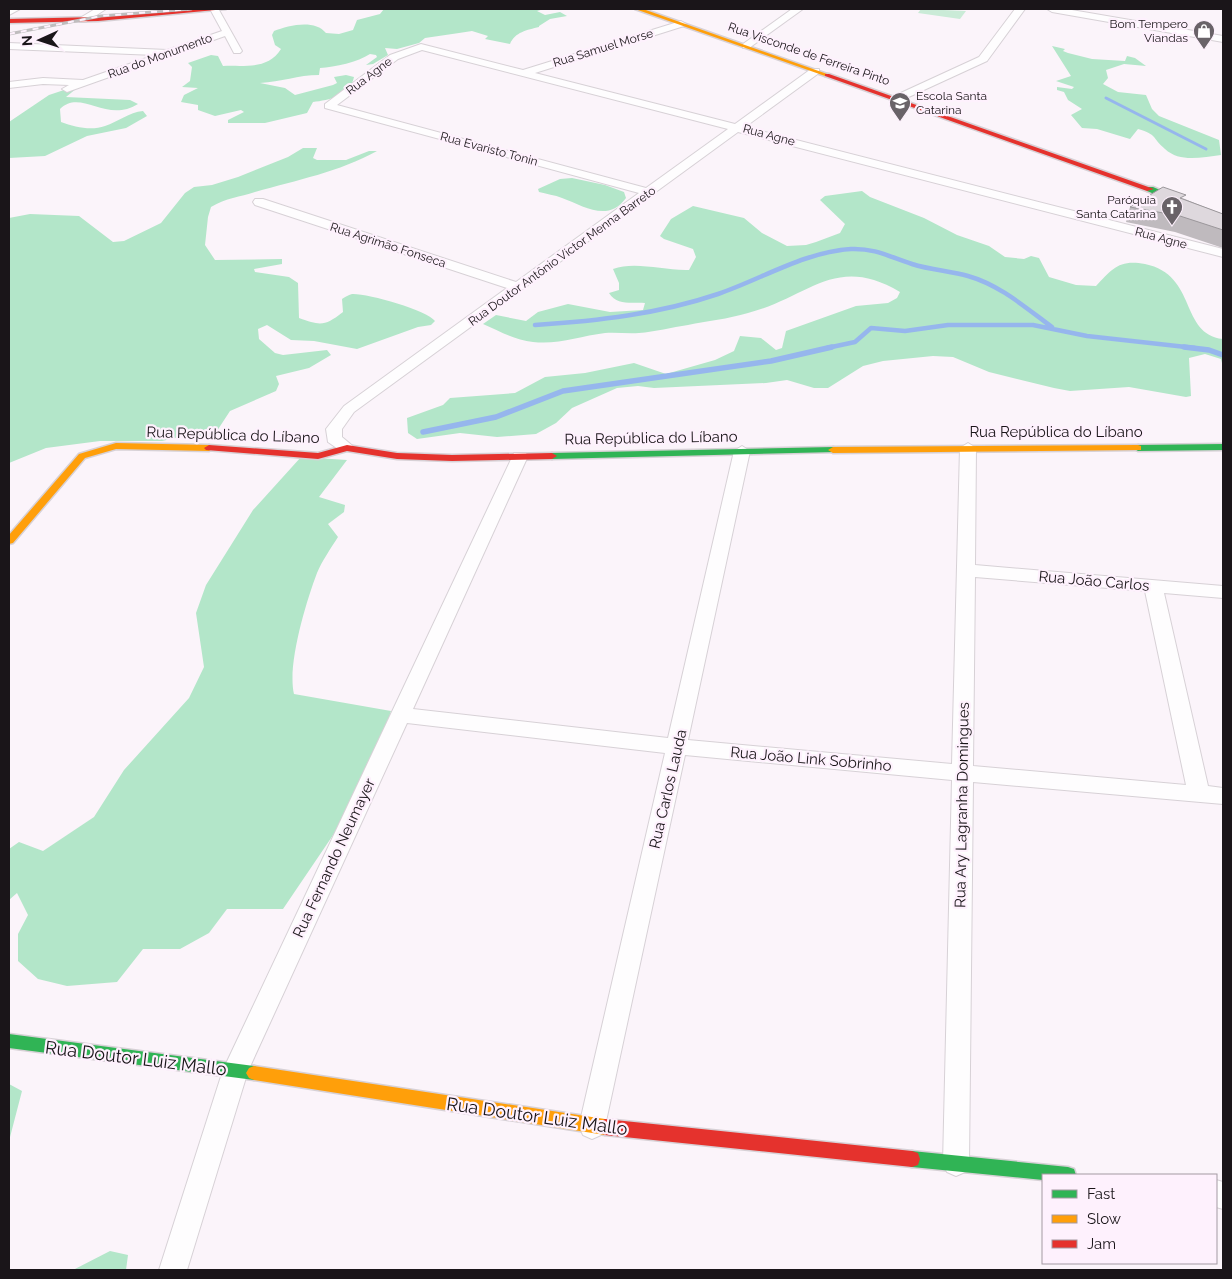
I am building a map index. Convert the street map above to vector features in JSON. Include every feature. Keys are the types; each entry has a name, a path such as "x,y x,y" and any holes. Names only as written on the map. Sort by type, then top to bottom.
{"street":[{"path":"9,12 15,9"},
{"path":"83,20 102,9"},
{"path":"9,21 83,20 218,9"},
{"name":"Rua do Monumento","path":"67,89 228,32 218,9"},
{"name":"Rua Visconde de Ferreira Pinto","path":"638,9 1124,178 1223,220"},
{"path":"746,46 798,9"},
{"path":"896,99 983,59 1020,9"},
{"path":"1052,9 1223,39"},
{"name":"Rua Samuel Morse","path":"525,73 681,24"},
{"path":"228,32 238,50"},
{"path":"9,46 172,52"},
{"name":"Rua Agne","path":"329,106 394,57 422,47 1223,253"},
{"name":"Rua Doutor Antônio Victor Menna Barreto","path":"347,448 334,439 334,429 349,409 815,71"},
{"path":"9,85 43,81 86,82"},
{"name":"Rua Evaristo Tonin","path":"329,106 649,192"},
{"name":"Rua Agrimão Fonseca","path":"259,202 518,287"},
{"name":"Rua República do Líbano","path":"9,541 82,456 116,446 195,447 318,456 347,448 426,457 968,448 1223,447"},
{"name":"Rua Ary Lagranha Domingues","path":"956,1163 968,448"},
{"name":"Rua Carlos Lauda","path":"592,1126 742,451"},
{"name":"Rua Fernando Neumayer","path":"173,1270 236,1070 520,456"},
{"name":"Rua João Carlos","path":"966,570 1223,592"},
{"path":"1153,586 1199,794"},
{"name":"Rua João Link Sobrinho","path":"400,715 677,746 1223,796"},
{"name":"Rua Doutor Luiz Mallo","path":"9,1041 236,1070 592,1126 1059,1174"}],"green space":[{"path":"384,9 544,9 537,11 545,15 560,12 567,16 550,19 539,27 522,32 510,44 485,39 488,36 472,31 425,38 419,43 397,49 385,48 388,55 373,64 366,65 377,57 370,54 346,64 320,68 319,75 260,83 285,88 295,95 333,85 337,83 334,77 346,75 354,77 348,89 343,93 326,100 313,102 307,113 265,123 228,123 228,120 244,112 241,110 215,116 198,110 198,105 181,102 184,95 198,88 182,87 190,81 192,67 188,63 211,55 218,56 223,66 248,66 263,63 276,56 281,49 275,45 272,35 274,31 302,24 315,26 326,33 339,34 353,30 357,20 380,14"},
{"path":"921,9 966,11 960,19 918,13"},
{"path":"1052,46 1065,49 1063,51 1068,53 1092,59 1125,61 1127,56 1135,58 1146,66 1124,64 1106,70 1108,78 1103,84 1118,92 1146,95 1152,109 1159,116 1219,140 1221,155 1184,158 1171,153 1152,135 1138,129 1130,139 1097,129 1082,128 1071,115 1082,109 1068,100 1064,92 1057,90 1057,87 1072,89 1074,87 1056,81 1071,76"},
{"path":"73,87 77,88 66,97 130,100 138,104 126,109 115,110 85,103 68,104 60,109 61,122 77,127 94,128 110,124 138,112 143,111 147,116 126,128 87,136 45,156 9,158 9,122 49,95"},
{"path":"303,148 317,148 313,158 317,160 346,160 369,151 377,151 348,165 228,200 211,207 205,245 215,260 282,259 282,264 254,269 255,272 289,277 298,283 299,318 313,322 327,322 337,317 343,312 342,299 352,294 370,296 409,307 435,321 431,325 418,327 357,349 314,341 291,340 267,325 258,329 259,339 275,353 283,355 327,350 331,355 309,368 276,376 279,384 276,391 230,411 213,437 202,440 184,436 162,441 100,441 46,448 9,463 9,218 30,214 79,216 113,242 124,241 161,223 185,193 194,187 212,185 238,177 288,157"},
{"path":"572,178 605,185 624,192 626,198 619,206 612,210 604,211 587,208 559,197 539,192 538,189 560,179"},
{"path":"862,191 870,197 924,218 957,235 989,246 1005,257 1024,259 1031,256 1039,258 1049,277 1076,285 1096,286 1112,270 1122,264 1145,264 1162,270 1181,291 1200,327 1209,335 1223,339 1223,367 1221,359 1205,354 1189,358 1191,396 1186,397 1129,387 1070,391 989,372 953,357 933,356 883,361 863,366 828,388 814,388 787,380 766,383 617,388 572,408 556,423 536,434 497,437 460,433 417,439 408,433 407,418 443,405 450,398 515,393 545,377 585,373 634,363 666,374 715,360 734,351 740,336 761,338 776,350 782,348 786,331 856,306 888,303 897,298 900,292 877,281 857,277 839,278 822,282 769,306 748,313 645,332 605,333 542,343 507,335 483,324 496,315 526,321 538,312 568,304 610,312 643,310 645,303 620,302 609,293 619,290 619,283 613,269 641,266 689,270 696,257 693,249 660,236 671,219 693,206 744,218 762,233 787,246 806,245 840,233 845,224 820,200 825,196"},
{"path":"301,457 347,460 319,497 345,505 344,512 328,524 338,537 317,573 303,616 293,667 294,694 391,711 369,782 283,909 227,909 209,933 180,949 143,949 117,982 67,986 38,979 18,961 18,934 28,915 17,893 9,900 9,849 19,842 43,851 94,817 124,770 189,698 204,667 196,613 206,585 253,510"},
{"path":"9,1084 22,1091 9,1141"},
{"path":"110,1251 128,1255 126,1270 73,1270"}],"building":[{"path":"1163,187 1186,195 1180,198 1223,214 1223,230 1180,216 1130,207"}],"waterway":[{"path":"1106,98 1206,149"},
{"path":"535,325 605,319 673,307 718,294 817,255 834,251 860,249 875,251 919,266 961,274 980,280 1002,291 1052,327"},
{"path":"827,348 855,342 871,328 905,331 948,325 1033,325 1087,336 1195,348"},
{"path":"423,432 496,417 563,391 771,361 832,347"},
{"path":"1184,347 1209,350 1223,355"}],"railway":[{"path":"9,34 101,16 191,9"}],"traffic: fast":[{"path":"1150,189 1223,220"},
{"path":"1138,448 1223,447"},
{"path":"552,456 833,450"},
{"path":"9,1041 254,1073"},
{"path":"912,1159 1058,1174"}],"traffic: slow":[{"path":"638,9 827,75"},
{"path":"9,541 82,456 116,446 209,448"},
{"path":"833,450 1138,448"},
{"path":"254,1073 605,1127"}],"traffic: jam":[{"path":"9,21 98,19 223,9"},
{"path":"827,75 1150,189"},
{"path":"209,448 318,456 347,448 397,456 452,458 552,456"},
{"path":"605,1127 912,1159"}],"place":[{"name":"Bom Tempero Viandas","path":"1204,50"},
{"name":"Escola Santa Catarina","path":"900,122"},
{"name":"Paróquia Santa Catarina","path":"1172,226"}]}
